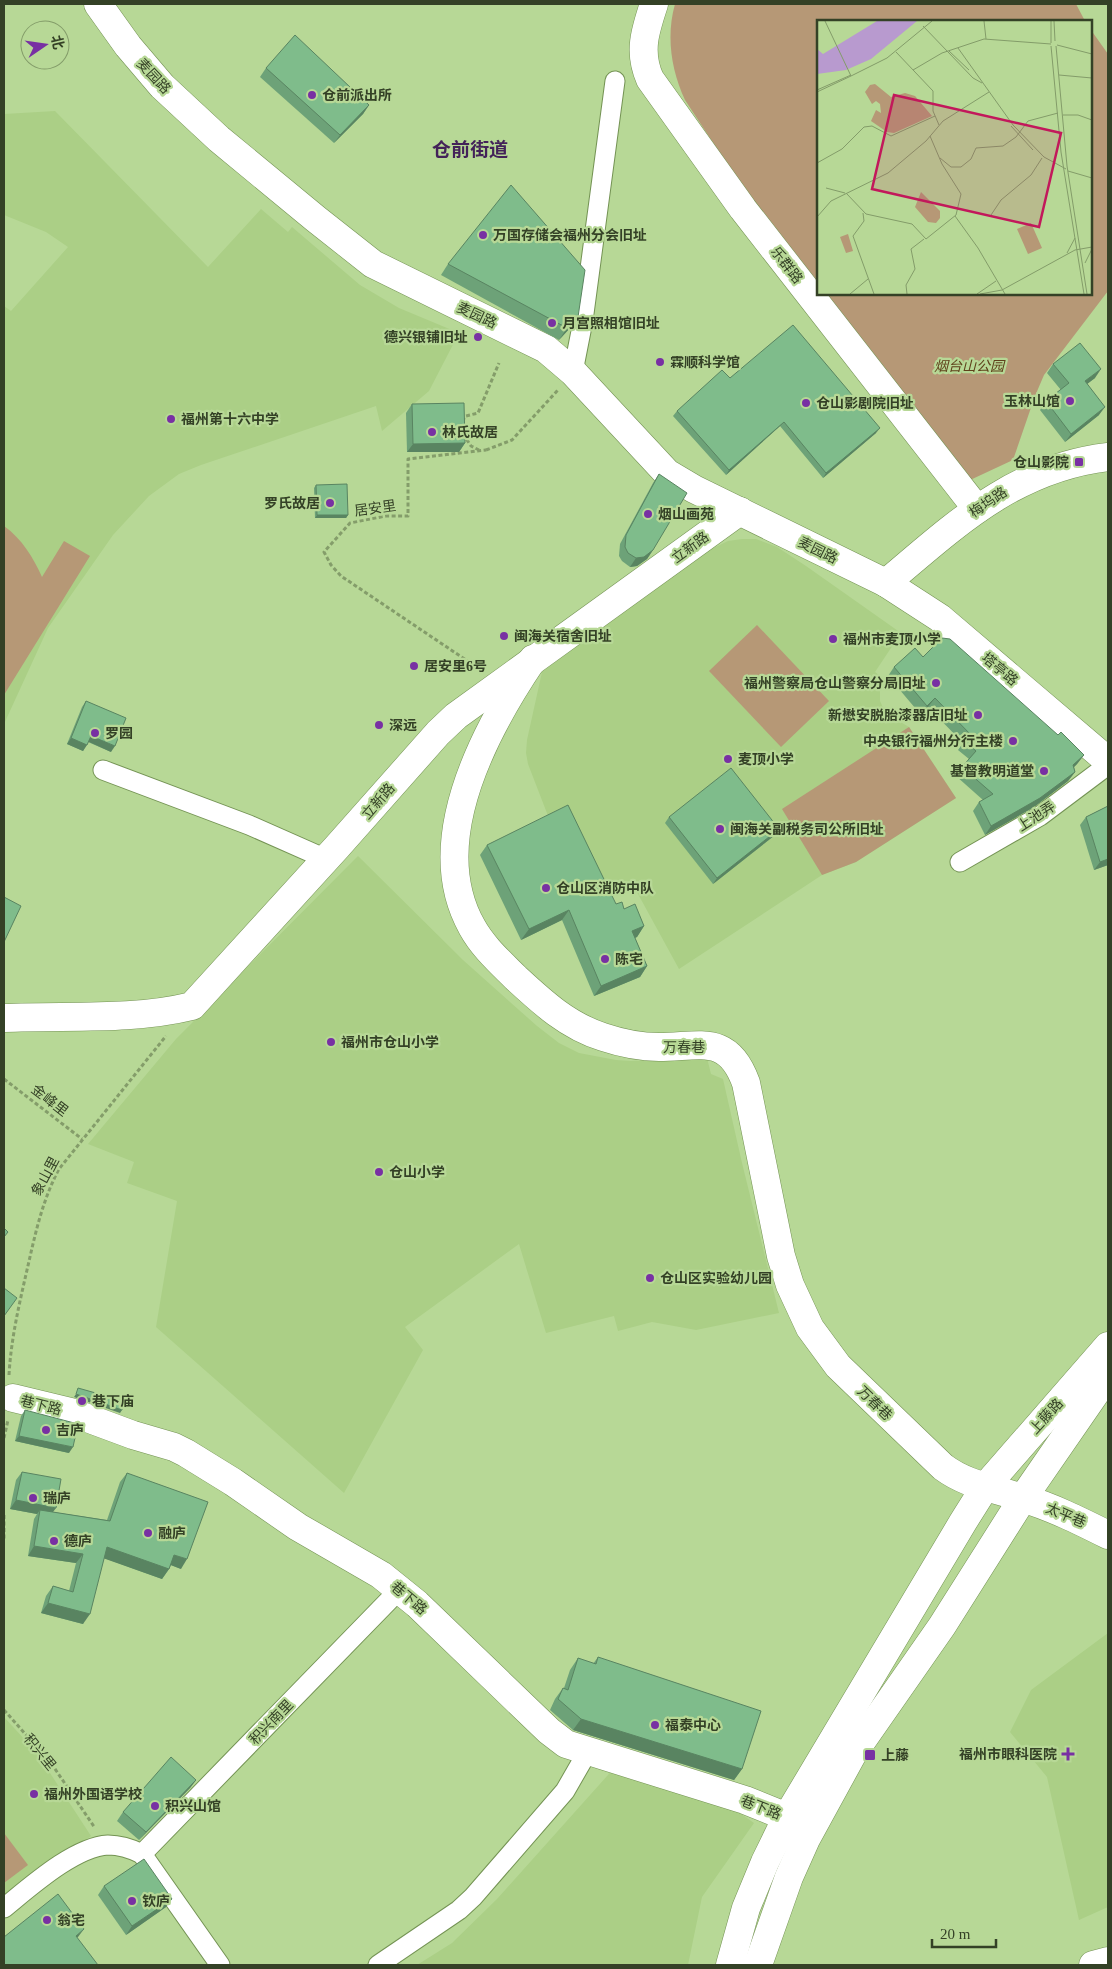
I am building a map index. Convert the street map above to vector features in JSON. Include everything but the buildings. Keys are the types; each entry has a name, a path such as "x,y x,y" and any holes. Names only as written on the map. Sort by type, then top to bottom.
{"street":[{"name":"麦园路","path":"98,4 128,46 162,86 218,139 357,252 390,273 546,348 573,372 667,473 680,482 886,584"},
{"name":"乐群路","path":"654,4 645,37 643,60 650,79 743,209 977,509"},
{"path":"573,372 583,321 615,81"},
{"name":"梅坞路","path":"886,584 977,509 1016,484 1064,466 1108,456"},
{"name":"立新路","path":"4,1018 82,1018 173,1011 192,1006 326,859 438,732 474,701 740,511"},
{"name":"塔亭路","path":"886,584 940,618 1108,763"},
{"name":"万春巷","path":"533,659 514,687 482,750 458,818 455,842 455,870 462,904 471,926 497,960 546,1006 568,1022 586,1031 617,1042 660,1047 698,1044 715,1047 730,1055 740,1067 746,1083 784,1264 796,1298 810,1328 838,1366 943,1467 961,1479 1023,1498"},
{"name":"上池弄","path":"960,862 1040,816 1108,763"},
{"path":"103,770 249,825 326,859"},
{"name":"上藤路","path":"730,1965 746,1908 765,1862 787,1817 984,1487 1108,1346"},
{"path":"758,1965 789,1877 806,1839 852,1755 942,1626 1023,1498 1108,1375"},
{"name":"巷下路","path":"13,1398 71,1412 133,1435 174,1447 233,1482 298,1527 373,1570 400,1590 417,1604 548,1731 566,1744 745,1800 787,1817"},
{"name":"太平巷","path":"1023,1498 1073,1518 1108,1535"},
{"name":"积兴南里","path":"142,1854 400,1590"},
{"path":"378,1965 459,1910 473,1897 565,1791 588,1751"},
{"path":"4,1908 76,1855 107,1845 122,1847 142,1854 220,1965"},
{"path":"770,1931 776,1965"},
{"path":"1093,1965 1108,1961"}],"path":[{"path":"461,424 466,416 478,413 499,363"},
{"path":"462,432 471,446 479,450 486,450 512,440 573,372"},
{"name":"居安里","path":"486,450 408,459 408,516 386,516 350,523 324,552 331,565 341,576 500,683"},
{"name":"象山里","path":"13,1398 9,1377 13,1332 42,1207 59,1169 168,1034"},
{"name":"金峰里","path":"4,1079 82,1139"},
{"path":"4,1515 4,1540"},
{"name":"积兴里","path":"4,1710 51,1763 107,1845"}],"shaded area":[{"name":"福州第十六中学","path":"55,111 208,267 261,209 288,232 292,227 360,285 399,308 459,333 429,391 382,431 376,406 201,465 179,474 149,496 113,535 48,628 4,724 4,306 11,311 68,247 46,232 4,215 4,114"},
{"name":"麦顶小学","path":"756,539 777,547 901,633 875,672 887,681 880,690 880,701 884,710 909,727 956,798 856,862 822,875 679,969 632,883 601,901 550,821 528,764 526,753 527,740 542,672 699,555 728,541"},
{"name":"仓山小学","path":"358,856 463,960 537,1026 559,1043 579,1053 616,1060 707,1058 711,1074 723,1079 779,1313 696,1330 652,1322 618,1331 614,1316 546,1333 519,1244 405,1327 423,1350 344,1493 156,1327 177,1201 127,1183 134,1162 88,1144 176,1039"},
{"name":"福州市眼科医院","path":"1108,1633 1108,1907 1079,1920 1047,1777 1010,1732 1031,1690"},
{"name":"福州外国语学校","path":"4,1717 37,1753 91,1836 4,1902"},
{"path":"616,1766 721,1800 754,1823 702,1897 688,1965 417,1965 452,1943 497,1899"}],"green space":[{"path":"675,4 1076,4 1084,20 817,20 817,289 750,199 685,100 676,77 671,53 672,16"},
{"name":"烟台山公园","path":"1092,31 1108,54 1108,291 1044,375 1013,460 968,481 822,295 1092,295"},
{"path":"4,526 26,549 42,577 64,541 90,556 4,695"},
{"path":"757,625 829,701 781,747 709,671"},
{"path":"909,727 956,798 856,862 822,875 782,809"},
{"path":"4,1833 28,1865 4,1883"}],"place":[{"name":"仓前派出所","path":"312,95"},
{"name":"万国存储会福州分会旧址","path":"483,235"},
{"name":"月宫照相馆旧址","path":"552,323"},
{"name":"德兴银铺旧址","path":"478,337"},
{"name":"霖顺科学馆","path":"660,362"},
{"name":"玉林山馆","path":"1070,401"},
{"name":"仓山影剧院旧址","path":"806,403"},
{"name":"福州第十六中学","path":"171,419"},
{"name":"林氏故居","path":"432,432"},
{"name":"仓山影院","path":"1079,462"},
{"name":"罗氏故居","path":"330,503"},
{"name":"烟山画苑","path":"648,514"},
{"name":"闽海关宿舍旧址","path":"504,636"},
{"name":"福州市麦顶小学","path":"833,639"},
{"name":"居安里6号","path":"414,666"},
{"name":"福州警察局仓山警察分局旧址","path":"936,683"},
{"name":"新懋安脱胎漆器店旧址","path":"978,715"},
{"name":"深远","path":"379,725"},
{"name":"罗园","path":"95,733"},
{"name":"中央银行福州分行主楼","path":"1013,741"},
{"name":"麦顶小学","path":"728,759"},
{"name":"基督教明道堂","path":"1044,771"},
{"name":"闽海关副税务司公所旧址","path":"720,829"},
{"name":"仓山区消防中队","path":"546,888"},
{"name":"陈宅","path":"605,959"},
{"name":"福州市仓山小学","path":"331,1042"},
{"name":"仓山小学","path":"379,1172"},
{"name":"仓山区实验幼儿园","path":"650,1278"},
{"name":"巷下庙","path":"82,1401"},
{"name":"吉庐","path":"46,1430"},
{"name":"瑞庐","path":"33,1498"},
{"name":"融庐","path":"148,1533"},
{"name":"德庐","path":"54,1541"},
{"name":"福泰中心","path":"655,1725"},
{"name":"福州市眼科医院","path":"1068,1754"},
{"name":"上藤","path":"870,1755"},
{"name":"福州外国语学校","path":"34,1794"},
{"name":"积兴山馆","path":"155,1806"},
{"name":"钦庐","path":"132,1901"},
{"name":"翁宅","path":"47,1920"}],"district":[{"name":"仓前街道","path":"470,149"}]}
